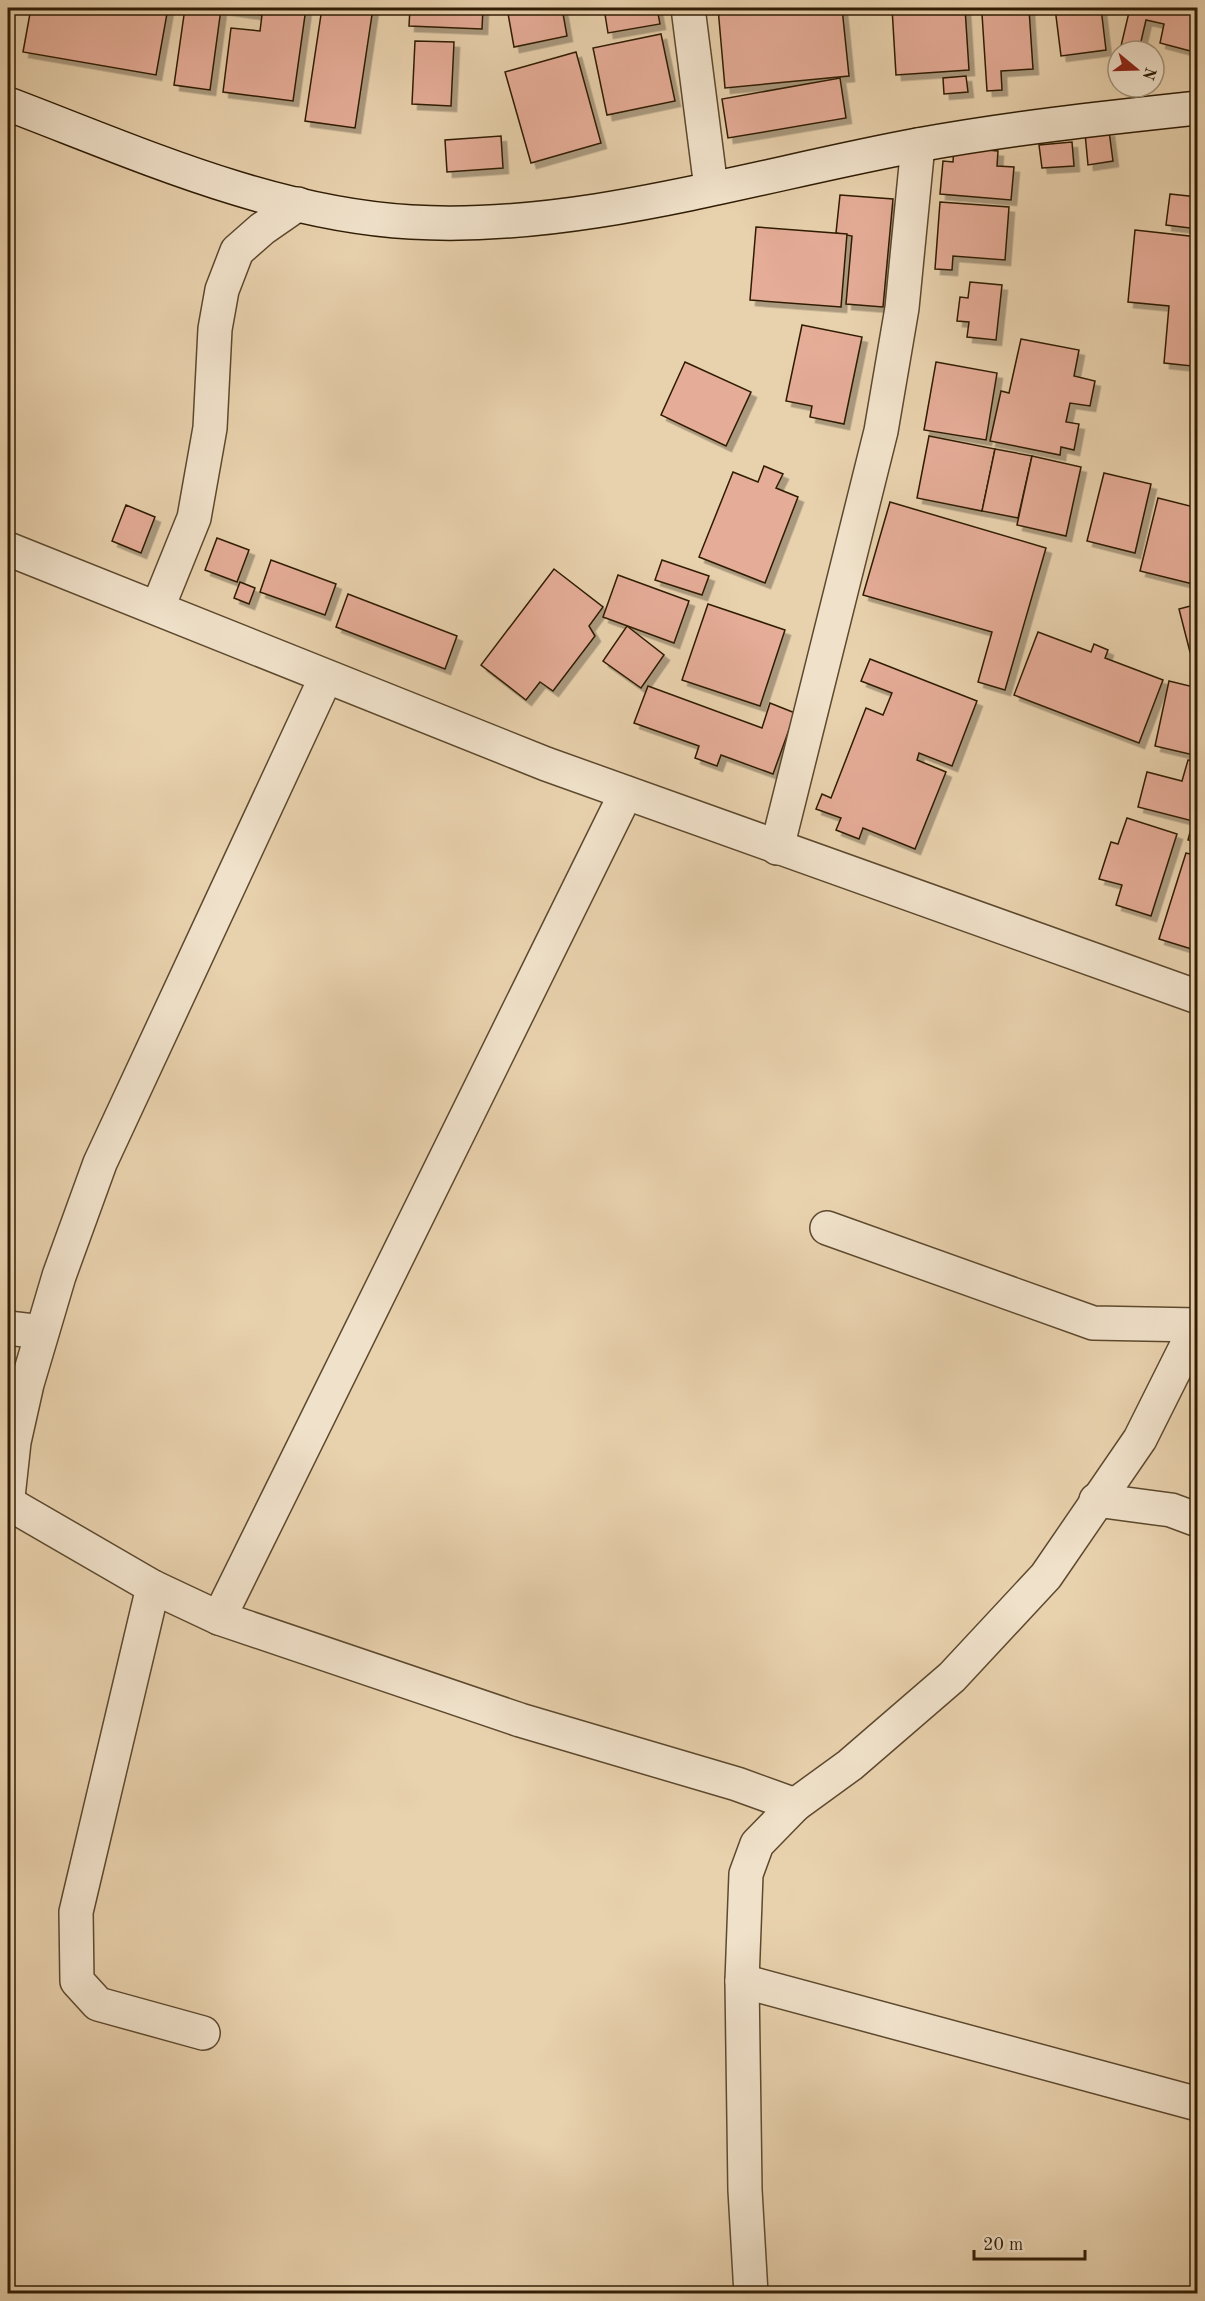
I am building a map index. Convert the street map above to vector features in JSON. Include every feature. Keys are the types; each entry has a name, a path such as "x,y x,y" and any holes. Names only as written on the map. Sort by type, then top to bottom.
{"street":[{"path":"688,8 711,188"},
{"path":"8,104 262,197 342,214 409,222 465,224 552,217 711,188 918,145 1197,108"},
{"path":"777,848 881,431 902,308 918,145"},
{"path":"158,607 194,518 210,428 215,329 222,290 237,251 262,229 298,204"},
{"path":"8,549 158,607 326,677 626,793 1197,997"},
{"path":"8,1497 14,1443 42,1332 59,1276 100,1162 326,677"},
{"path":"219,1618 626,793"},
{"path":"751,2294 745,2190 741,1981 746,1874 757,1844 795,1805 850,1765 952,1677 1046,1576 1140,1439 1197,1325 1093,1323 827,1228"},
{"path":"8,1328 42,1332"},
{"path":"1096,1500 1171,1510 1197,1520"},
{"path":"8,1503 153,1587 219,1618 520,1720 737,1784 795,1805"},
{"path":"153,1587 76,1912 77,1981 98,2004 203,2033"},
{"path":"741,1981 1197,2104"}],"building":[{"path":"31,8 168,8 156,75 23,52"},
{"path":"185,8 306,8 293,101 223,92 231,28 260,31 262,15 221,9 210,90 174,85"},
{"path":"322,8 373,8 355,128 305,121"},
{"path":"410,8 483,8 482,29 409,26"},
{"path":"507,8 562,8 567,36 514,47"},
{"path":"604,8 657,8 660,24 608,33"},
{"path":"718,8 842,8 849,76 725,88"},
{"path":"892,8 965,8 969,70 896,75"},
{"path":"1055,8 1101,8 1106,50 1061,56"},
{"path":"1130,8 1198,8 1198,53 1166,45 1166,39 1161,39 1164,24 1146,20 1142,39 1123,39"},
{"path":"1029,9 1033,69 1001,71 1002,90 987,91 982,14"},
{"path":"661,34 675,101 607,115 593,48"},
{"path":"415,41 454,42 451,106 412,104"},
{"path":"576,52 601,143 531,163 505,72"},
{"path":"966,76 968,92 944,94 943,78"},
{"path":"840,78 846,118 728,138 722,99"},
{"path":"1109,131 1113,161 1088,165 1085,133"},
{"path":"501,136 503,168 447,172 445,140"},
{"path":"1072,142 1074,166 1042,168 1039,145"},
{"path":"954,147 998,151 997,166 1014,167 1011,200 940,194 943,161 953,162"},
{"path":"1170,194 1198,197 1198,229 1166,225"},
{"path":"840,195 893,199 883,307 846,304 852,236 836,233"},
{"path":"940,202 1009,207 1005,260 953,256 952,270 935,269"},
{"path":"756,227 847,234 841,307 750,300"},
{"path":"1135,230 1198,237 1198,310 1192,366 1164,363 1169,306 1128,302"},
{"path":"970,282 1002,285 996,340 967,337 969,322 957,321 960,297 968,298"},
{"path":"802,325 862,337 844,424 810,417 812,406 786,401"},
{"path":"1021,339 1079,350 1074,376 1095,381 1090,406 1070,403 1066,422 1079,424 1074,450 1061,447 1060,455 990,441 1001,391 1009,393"},
{"path":"685,362 751,392 726,446 661,415"},
{"path":"936,362 997,373 986,440 924,430"},
{"path":"929,436 995,449 982,511 917,498"},
{"path":"995,449 1032,456 1018,518 982,511"},
{"path":"1032,456 1081,467 1066,536 1017,525"},
{"path":"764,466 783,474 776,488 798,497 765,583 699,557 733,472 758,482"},
{"path":"1104,473 1151,484 1135,553 1087,541"},
{"path":"1158,498 1198,508 1197,585 1140,571"},
{"path":"890,502 1046,548 1005,690 978,682 992,632 863,595"},
{"path":"126,505 155,517 141,553 112,541"},
{"path":"217,538 249,550 237,582 205,570"},
{"path":"271,560 336,584 325,615 260,592"},
{"path":"662,560 709,576 702,595 655,580"},
{"path":"554,569 603,607 589,626 595,636 553,691 540,682 526,700 481,665"},
{"path":"618,575 689,601 674,643 603,617"},
{"path":"240,582 255,588 249,604 234,598"},
{"path":"348,594 457,636 445,669 336,627"},
{"path":"708,604 785,630 760,706 682,680"},
{"path":"1198,604 1198,650 1190,652 1179,609"},
{"path":"627,626 664,655 641,688 603,661"},
{"path":"1038,632 1091,652 1094,644 1108,650 1105,658 1163,680 1139,743 1014,695"},
{"path":"870,659 977,701 952,766 919,753 917,760 946,772 915,849 863,828 859,839 836,830 841,818 816,809 822,794 831,798 866,708 883,715 892,693 861,681"},
{"path":"1169,681 1198,688 1198,756 1155,746"},
{"path":"648,686 762,728 770,703 795,713 773,774 721,755 717,766 695,758 699,746 634,723"},
{"path":"1188,760 1198,762 1198,842 1188,840 1193,821 1138,807 1147,772 1182,781"},
{"path":"1127,818 1177,834 1151,916 1116,905 1122,885 1099,879 1111,842 1118,844"},
{"path":"1186,853 1198,856 1198,951 1159,939"}]}
